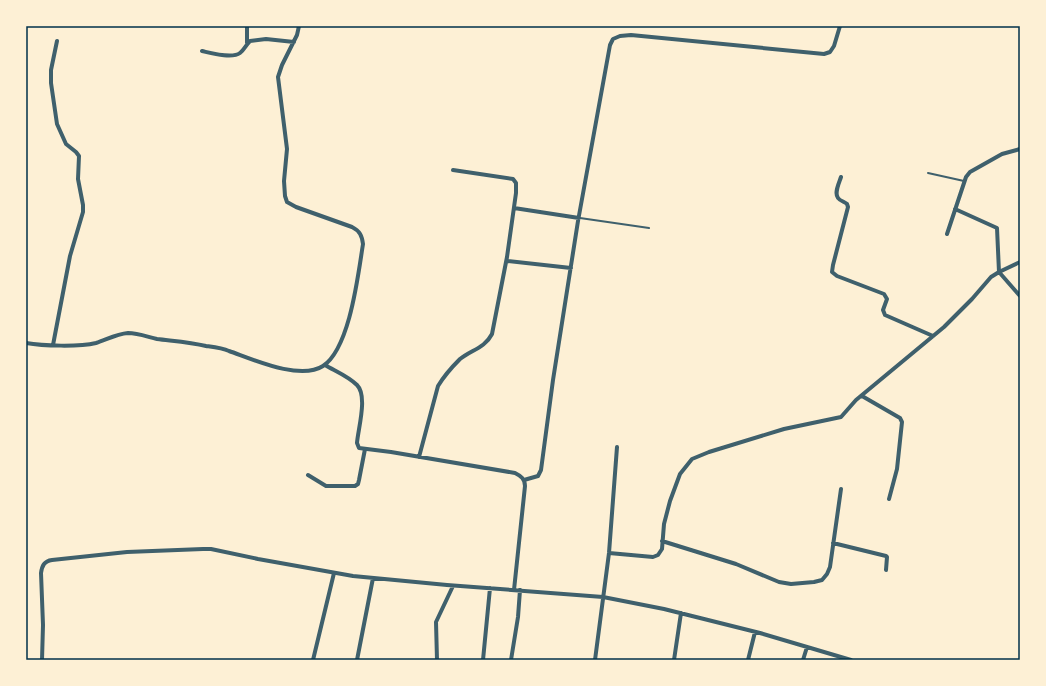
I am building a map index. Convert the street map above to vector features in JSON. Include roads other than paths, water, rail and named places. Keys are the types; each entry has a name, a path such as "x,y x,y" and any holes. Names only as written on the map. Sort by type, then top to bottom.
{"street":[{"path":"202,51 230,56 241,53 247,43 247,26"},
{"path":"26,349 27,343 53,345 88,344 122,334 133,334 228,350 266,364 290,370 308,371 319,368 325,365 331,358 338,346 350,314 363,244 362,236 359,231 352,227 296,207 288,202 285,196 284,180 288,149 278,77 282,65 297,35 299,26"},
{"path":"524,480 538,476 541,470 553,380 579,218 610,45 613,39 620,36 631,35 824,54 830,52 834,46 840,26"},
{"path":"247,43 254,40 266,39 294,42"},
{"path":"53,345 70,256 83,212 78,179 79,156 66,144 57,124 51,83 51,70 57,41"},
{"path":"947,234 965,181 970,172 1002,154 1020,149"},
{"path":"420,457 438,386 443,378 461,359 482,345 490,338 492,334 507,261 517,187 513,179 453,170"},
{"path":"841,177 837,195 838,199 847,204 848,207 832,272 837,276 884,294 887,297 883,310 885,315 933,336"},
{"path":"514,208 579,218"},
{"path":"955,209 997,228 999,272 1020,296"},
{"path":"507,261 571,268"},
{"path":"609,553 657,557 661,552 666,514 672,494 680,474 692,459 709,452 784,429 841,417 862,396 933,336 972,299 986,282 999,272 1020,262"},
{"path":"325,365 360,388 362,399 356,443 359,448 515,473 524,480 525,486 514,590"},
{"path":"862,396 900,418 902,422 897,469 889,499"},
{"path":"594,660 609,553 617,447"},
{"path":"308,475 326,486 355,486 359,480 365,449"},
{"path":"662,541 736,564 779,582 800,584 814,582 825,576 830,567 841,489"},
{"path":"833,543 886,556 886,570"},
{"path":"42,660 43,625 41,573 42,565 48,561 127,552 212,549 334,573 373,578 453,586 603,597 681,613 755,632 851,660"},
{"path":"313,660 334,573"},
{"path":"357,660 373,578"},
{"path":"437,660 436,622 453,586"},
{"path":"483,660 490,588"},
{"path":"511,660 516,631 520,590"},
{"path":"674,660 681,613"},
{"path":"748,660 755,632"},
{"path":"803,660 807,647"}],"lane":[{"path":"928,173 965,181"},
{"path":"579,218 649,228"}]}
